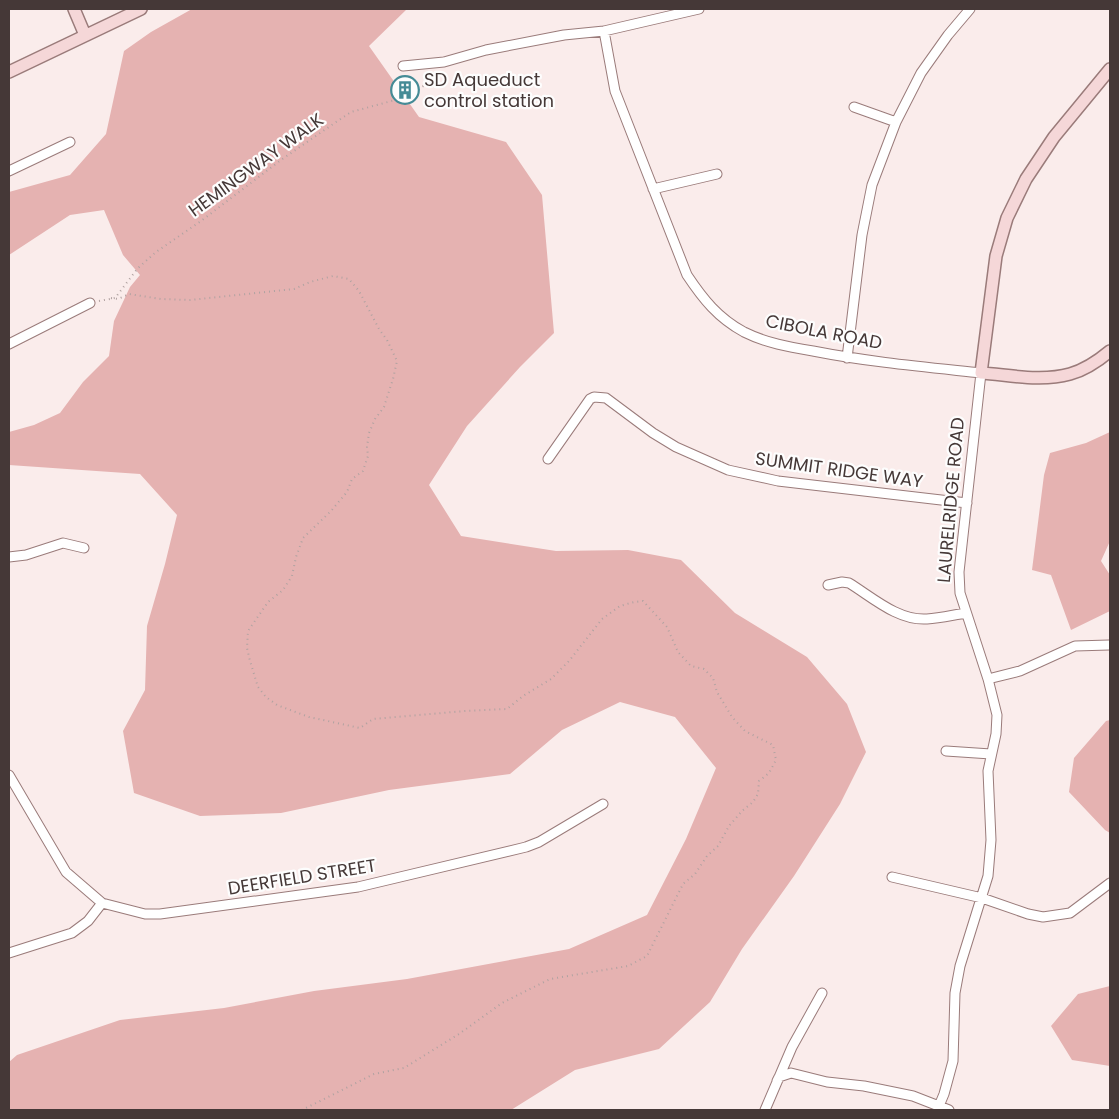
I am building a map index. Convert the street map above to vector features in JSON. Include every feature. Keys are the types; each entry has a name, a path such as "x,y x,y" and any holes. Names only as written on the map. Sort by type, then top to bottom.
{"street":[{"path":"74,9 85,35"},
{"path":"9,72 141,9"},
{"path":"403,66 440,62 486,50 564,35 604,31 699,9"},
{"path":"847,358 861,244 872,185 896,122 921,74 948,35 970,9"},
{"name":"CIBOLA ROAD","path":"604,31 615,91 688,275 705,301 723,318 743,331 768,343 847,358 1037,378 1070,374 1095,363 1110,351"},
{"name":"LAURELRIDGE ROAD","path":"939,1106 953,1061 955,992 960,966 988,876 991,840 988,771 996,734 997,715 988,679 960,594 959,572 996,256 1007,218 1026,179 1054,137 1110,69"},
{"path":"854,107 896,122"},
{"path":"9,171 70,142"},
{"path":"653,189 716,174"},
{"path":"9,344 90,303"},
{"name":"SUMMIT RIDGE WAY","path":"548,459 590,399 594,397 606,398 653,433 676,447 728,470 778,481 967,502"},
{"path":"9,557 63,543 84,548"},
{"path":"828,586 849,582 893,611 911,618 926,619 966,612"},
{"path":"988,679 1020,670 1075,646 1109,645"},
{"path":"946,751 991,754"},
{"path":"9,775 66,872 102,903 88,921 72,933 9,953"},
{"name":"DEERFIELD STREET","path":"102,903 145,914 160,914 358,887 526,847 539,842 603,804"},
{"path":"892,877 982,898 1028,914 1043,917 1070,913 1110,883"},
{"path":"765,1110 792,1047 822,993"},
{"path":"777,1081 779,1077 791,1073 827,1082 864,1086 913,1096 949,1110"}],"path":[{"name":"HEMINGWAY WALK","path":"111,298 118,295 138,268 156,252 201,221 281,160 351,112 410,96 442,73 440,62"},
{"path":"90,303 111,298 118,299 129,294 160,299 190,300 294,289 310,282 333,276 349,279 387,340 397,361 384,407 369,433 368,456 363,471 352,479 347,492 331,511 303,538 292,576 283,590 268,602 248,631 247,648 258,687 266,697 277,705 308,717 360,728 373,719 465,711 507,710 522,696 551,678 569,661 602,619 620,606 643,601 667,627 678,652 691,666 704,669 713,678 717,692 732,717 745,731 773,745 776,760 769,773 759,781 758,794 753,802 729,826 718,846 707,856 695,874 683,884 647,956 628,966 550,979 502,1003 459,1034 404,1068 374,1074 302,1110"}],"shaded area":[{"path":"192,9 407,9 369,46 419,117 506,142 542,195 554,333 520,367 467,426 429,485 461,536 556,551 628,550 681,560 735,613 807,657 847,704 866,752 840,804 794,876 742,949 710,1002 659,1049 575,1070 511,1110 9,1110 9,1062 17,1055 120,1020 224,1008 314,991 407,979 569,949 647,915 686,839 716,768 675,717 620,702 562,730 510,774 389,790 281,813 200,816 134,793 123,731 145,690 147,626 177,515 140,474 9,465 9,432 34,425 60,413 83,382 109,356 114,321 130,287 140,275 123,255 104,210 70,215 9,255 9,192 70,175 106,134 124,51 151,32"},
{"path":"1110,432 1110,541 1101,561 1110,575 1110,611 1071,630 1051,575 1032,570 1044,475 1050,453 1086,443"},
{"path":"1110,720 1110,833 1069,792 1074,758 1106,721"},
{"path":"1110,986 1110,1066 1072,1060 1051,1026 1078,994"}],"place":[{"name":"SD Aqueduct control station","path":"405,90"}]}
